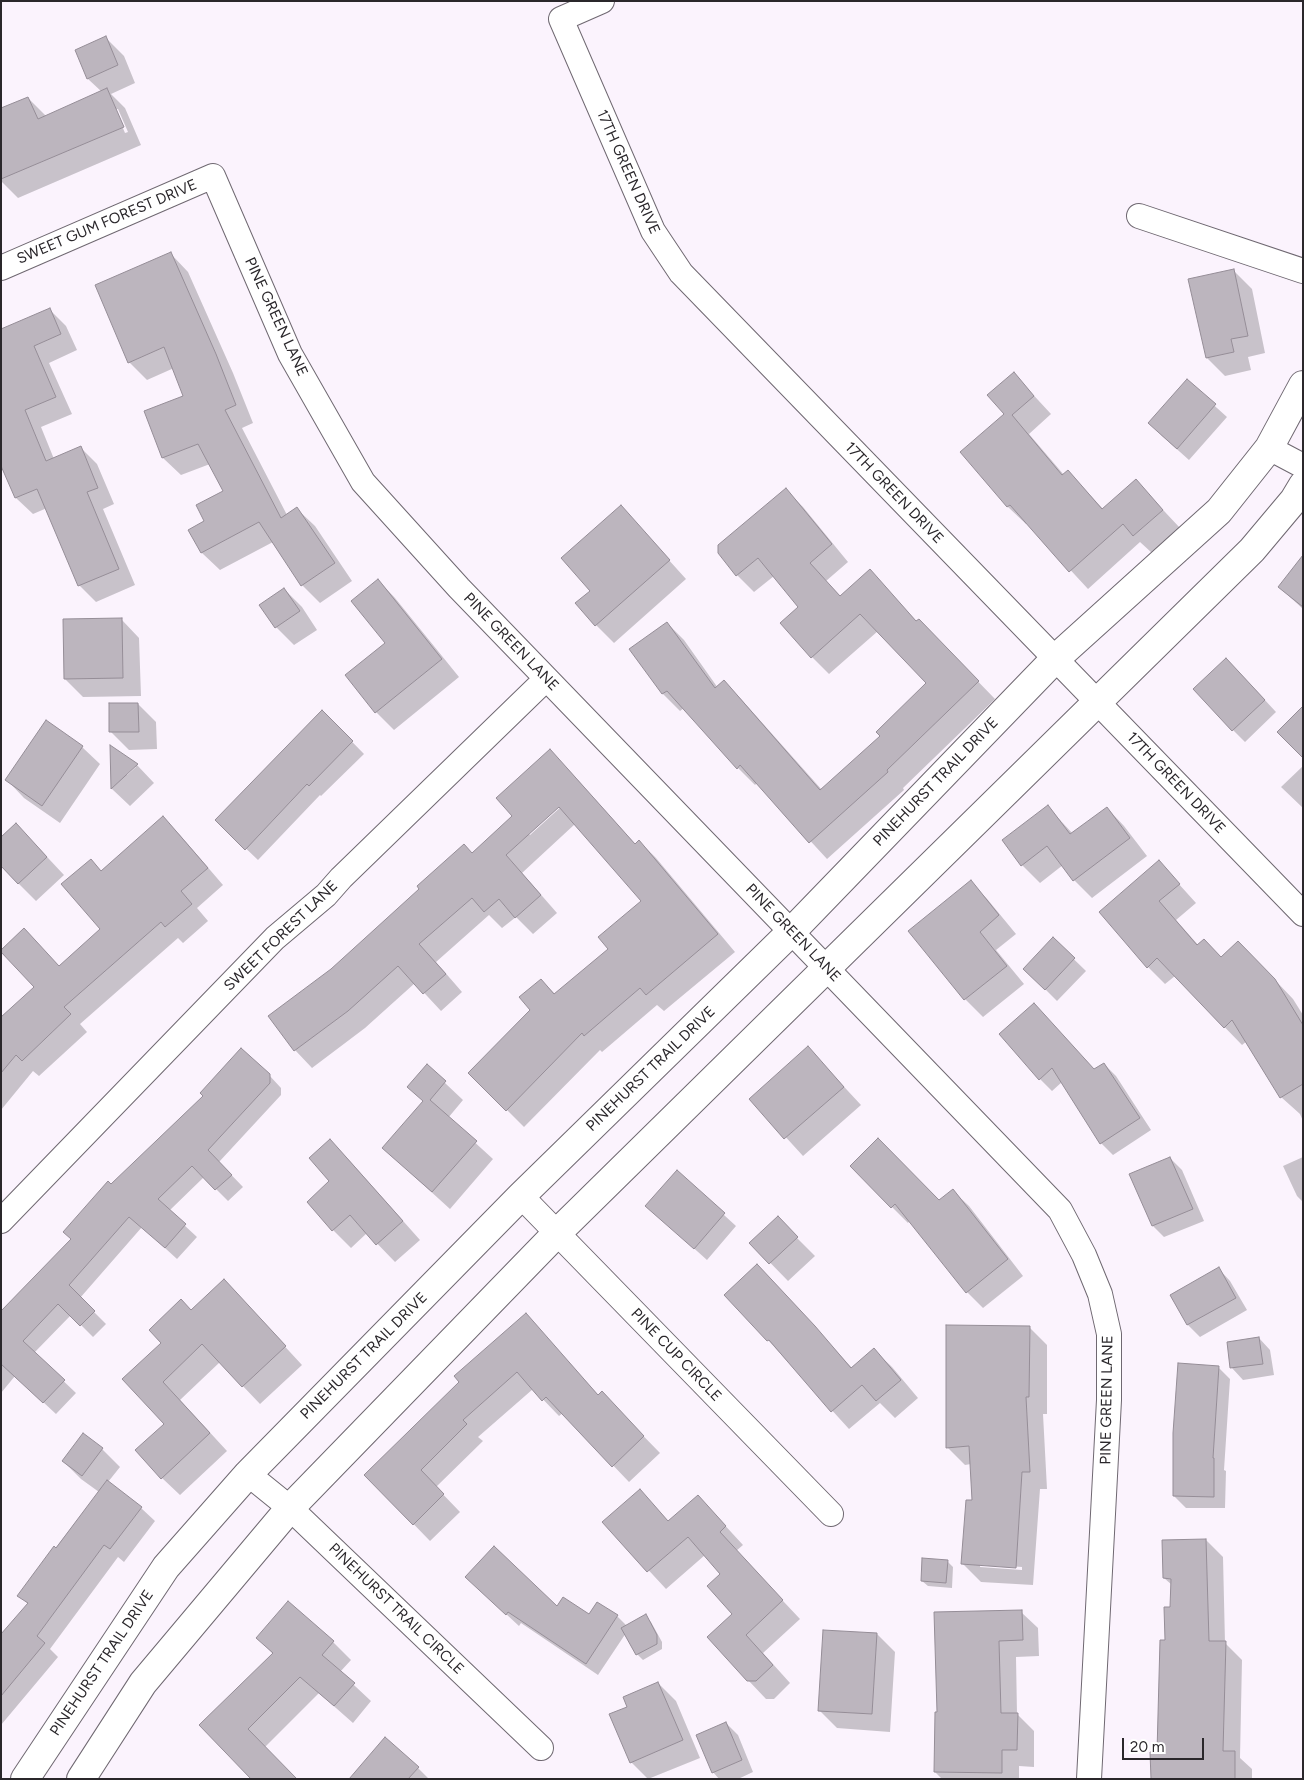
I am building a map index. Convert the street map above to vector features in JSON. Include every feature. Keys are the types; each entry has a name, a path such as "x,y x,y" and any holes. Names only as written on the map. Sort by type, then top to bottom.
{"street":[{"name":"17TH GREEN DRIVE","path":"602,1 561,19 653,231 681,273 1054,660 1098,702 1303,914"},
{"name":"SWEET GUM FOREST DRIVE","path":"1,268 213,176"},
{"name":"PINE GREEN LANE","path":"213,176 290,354 363,482 459,588 546,679 1060,1210 1084,1255 1100,1294 1109,1334 1109,1400 1089,1779"},
{"path":"1138,216 1303,271"},
{"name":"PINEHURST TRAIL DRIVE","path":"25,1779 166,1567 248,1474 521,1196 791,932 1054,660 1219,511 1269,448 1303,385"},
{"path":"1269,448 1303,466"},
{"path":"81,1779 143,1683 290,1508 557,1233 1252,550 1294,500 1303,485"},
{"name":"SWEET FOREST LANE","path":"1,1221 275,938 326,895 546,679"},
{"name":"PINE CUP CIRCLE","path":"521,1196 831,1514"},
{"name":"PINEHURST TRAIL CIRCLE","path":"248,1474 290,1508 541,1748"}],"building":[{"path":"106,36 118,65 87,79 75,50"},
{"path":"107,88 124,127 1,179 1,108 28,97 38,119"},
{"path":"171,252 216,354 236,405 225,410 281,518 297,507 335,563 301,586 259,522 201,553 188,530 204,521 196,505 223,491 198,444 162,458 144,411 183,396 164,347 128,363 95,285"},
{"path":"1234,269 1248,336 1231,339 1234,352 1206,358 1188,279"},
{"path":"50,308 61,334 34,346 56,397 25,410 46,461 81,446 98,488 87,492 119,569 78,586 37,489 15,498 1,466 1,329"},
{"path":"1014,372 1034,396 1012,415 1062,475 1068,470 1102,509 1136,479 1163,510 1133,536 1123,524 1069,572 1010,505 1007,507 960,452 1004,414 987,395"},
{"path":"1187,379 1216,404 1177,449 1148,423"},
{"path":"786,488 832,544 810,563 840,596 870,569 916,621 919,619 979,681 887,770 888,772 809,843 740,765 737,769 667,691 662,694 629,649 667,622 715,688 724,680 820,790 880,736 876,732 926,683 860,614 811,658 780,623 798,607 758,558 736,576 718,553 718,545"},
{"path":"621,505 670,560 595,626 575,603 590,591 561,558"},
{"path":"1303,555 1303,607 1278,587"},
{"path":"378,579 442,659 375,713 345,675 385,643 351,601"},
{"path":"284,588 300,611 275,628 259,605"},
{"path":"122,618 123,678 64,679 63,619"},
{"path":"1226,658 1265,700 1232,731 1193,689"},
{"path":"109,703 138,703 139,732 109,732"},
{"path":"1303,706 1303,758 1277,732"},
{"path":"322,710 353,741 309,786 307,784 245,850 215,820"},
{"path":"46,720 83,746 42,806 5,780"},
{"path":"110,745 138,764 111,789"},
{"path":"550,749 635,844 639,840 718,934 646,995 640,988 584,1036 582,1033 506,1111 468,1073 530,1010 519,997 541,979 554,994 608,949 598,937 641,901 559,807 506,855 541,895 515,918 499,899 484,912 472,898 419,944 446,974 423,994 398,966 348,1011 294,1051 268,1016 331,969 419,889 417,886 464,844 472,853 512,816 496,798"},
{"path":"1048,805 1070,834 1107,807 1130,838 1073,881 1047,846 1021,866 1002,840"},
{"path":"163,816 208,868 181,891 192,904 165,927 161,922 64,1007 71,1014 22,1061 16,1055 1,1073 1,1017 34,987 1,950 24,928 59,966 100,929 61,884 91,859 101,871"},
{"path":"16,823 47,857 18,884 1,866 1,837"},
{"path":"1159,860 1180,884 1159,901 1197,945 1204,939 1221,957 1238,941 1275,979 1303,1025 1303,1084 1280,1098 1232,1020 1224,1028 1157,958 1147,968 1099,912"},
{"path":"971,880 999,915 980,932 1007,966 964,1000 908,931"},
{"path":"1053,937 1075,958 1045,990 1023,969"},
{"path":"1034,1003 1094,1069 1104,1063 1140,1118 1100,1144 1052,1068 1039,1080 999,1034"},
{"path":"808,1046 844,1087 784,1139 749,1099"},
{"path":"241,1048 270,1074 270,1083 208,1150 232,1175 215,1190 192,1166 158,1199 186,1224 165,1248 129,1217 69,1285 95,1311 80,1326 58,1304 23,1341 65,1380 43,1403 1,1364 1,1311 71,1239 63,1232 108,1181 111,1184 203,1096 200,1093"},
{"path":"427,1064 446,1081 430,1100 477,1141 432,1192 382,1148 423,1101 407,1087"},
{"path":"878,1138 939,1200 953,1189 1008,1259 966,1293 895,1204 891,1208 850,1166"},
{"path":"330,1139 403,1221 376,1245 350,1215 332,1231 307,1202 329,1181 309,1158"},
{"path":"1170,1157 1193,1209 1152,1226 1129,1174"},
{"path":"677,1170 725,1213 694,1249 645,1206"},
{"path":"778,1216 798,1237 769,1264 749,1243"},
{"path":"757,1264 851,1368 874,1348 901,1380 876,1401 862,1385 831,1412 769,1340 767,1341 724,1295"},
{"path":"1219,1267 1236,1298 1187,1325 1170,1295"},
{"path":"224,1279 286,1346 242,1387 202,1344 163,1382 210,1433 161,1479 135,1450 164,1424 122,1379 161,1343 149,1330 181,1299 191,1310"},
{"path":"526,1313 598,1395 602,1391 644,1436 612,1467 546,1397 542,1401 517,1372 463,1420 467,1424 421,1470 444,1494 413,1525 364,1475 459,1382 454,1376"},
{"path":"946,1325 1030,1326 1029,1397 1026,1397 1030,1472 1022,1472 1016,1568 961,1564 966,1500 972,1500 969,1446 946,1448"},
{"path":"1259,1337 1263,1364 1230,1368 1227,1342"},
{"path":"1178,1363 1219,1366 1213,1458 1214,1497 1173,1496 1173,1433"},
{"path":"83,1433 103,1448 82,1476 62,1461"},
{"path":"107,1480 142,1507 110,1549 104,1545 37,1636 45,1643 1,1696 1,1634 28,1603 17,1596"},
{"path":"640,1489 668,1521 698,1495 726,1526 720,1532 783,1600 746,1635 773,1665 756,1681 747,1681 707,1637 732,1614 707,1586 720,1574 688,1537 647,1572 602,1522"},
{"path":"1206,1539 1209,1641 1226,1641 1223,1751 1235,1751 1235,1779 1151,1779 1150,1752 1157,1752 1160,1640 1165,1640 1164,1607 1170,1607 1171,1579 1163,1578 1162,1540"},
{"path":"494,1546 557,1606 563,1597 589,1614 597,1602 618,1615 586,1664 508,1612 506,1615 465,1577"},
{"path":"922,1558 948,1560 946,1583 921,1581"},
{"path":"288,1601 334,1641 322,1655 355,1683 334,1706 300,1677 248,1729 297,1779 251,1779 199,1725 273,1653 256,1638"},
{"path":"1022,1610 1023,1640 999,1641 1001,1713 1018,1713 1017,1750 1002,1750 1002,1773 934,1772 935,1712 937,1712 934,1612"},
{"path":"646,1614 657,1635 657,1644 636,1655 621,1628"},
{"path":"823,1630 877,1633 872,1714 818,1711"},
{"path":"658,1682 683,1740 630,1763 609,1714 627,1707 623,1697"},
{"path":"726,1722 742,1760 712,1773 696,1735"},
{"path":"385,1737 419,1767 408,1779 349,1779"}]}
